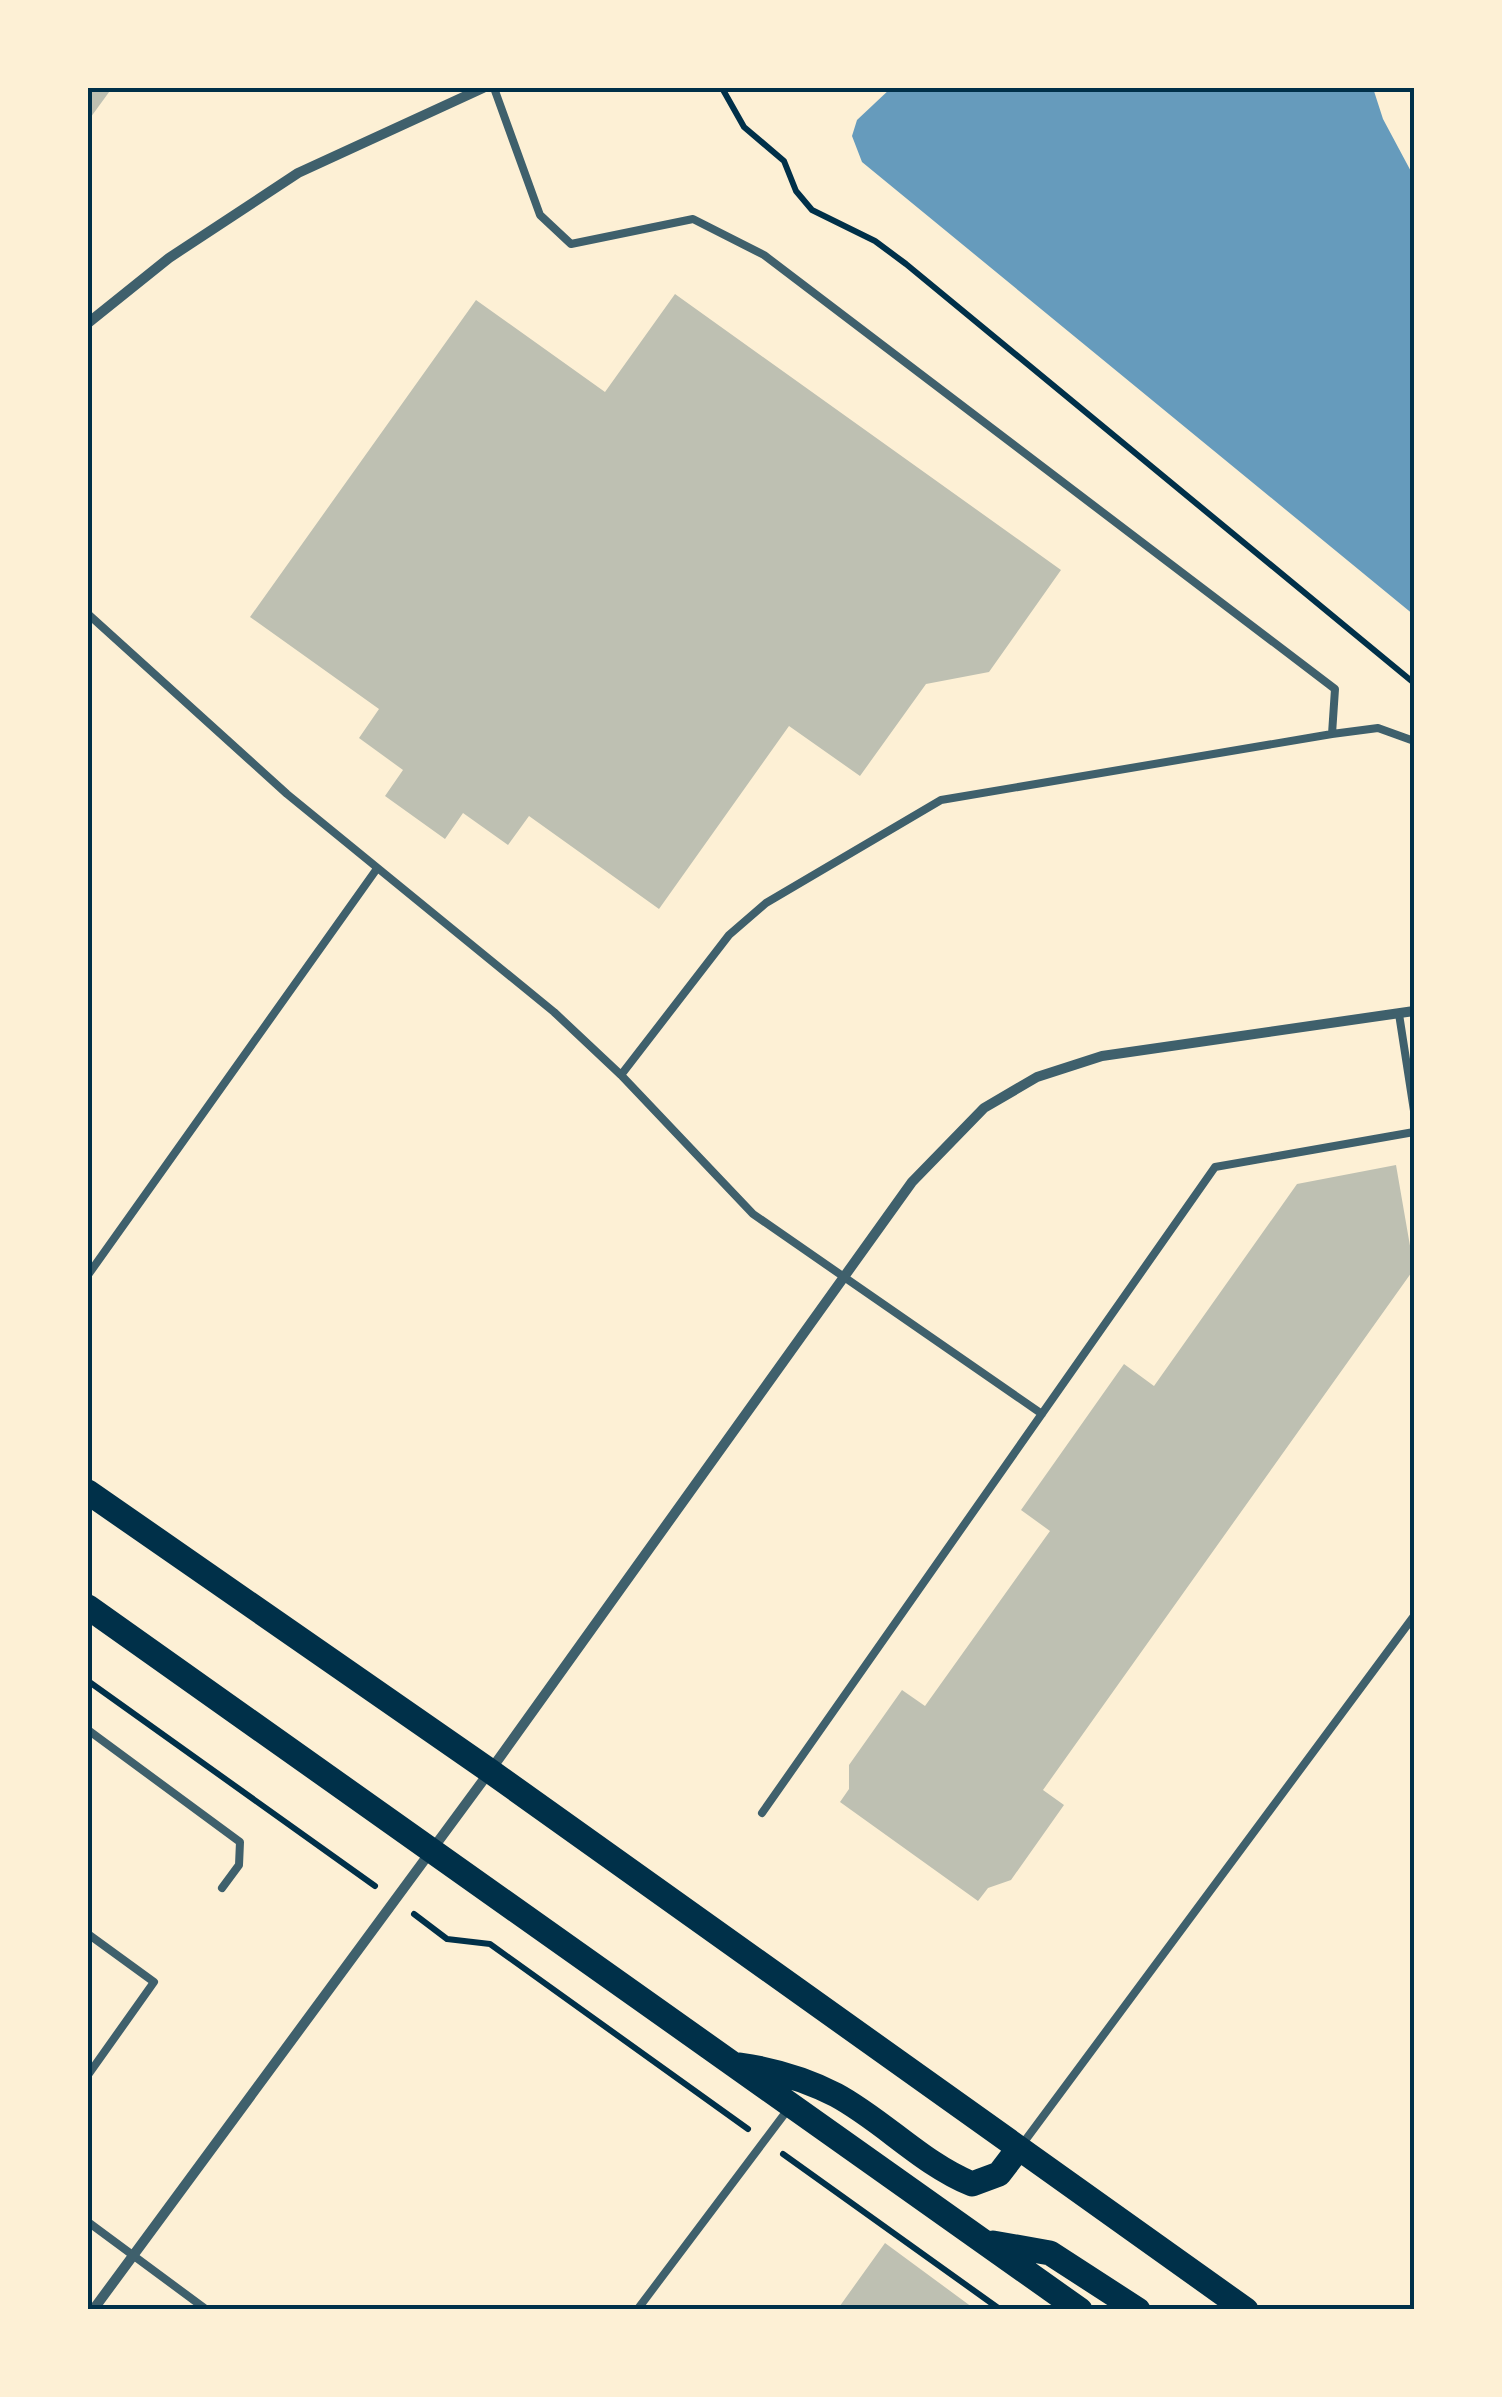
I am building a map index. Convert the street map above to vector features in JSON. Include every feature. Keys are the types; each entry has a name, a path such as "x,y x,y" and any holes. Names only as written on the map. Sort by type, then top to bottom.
{"main road":[{"path":"88,1492 490,1771 1246,2310"},
{"path":"88,1607 1080,2310"},
{"path":"735,2064 782,2072 838,2096 941,2171 972,2184 1000,2174 1018,2149"},
{"path":"983,2241 1050,2253 1138,2310"}],"street":[{"path":"88,323 168,258 298,173 483,88"},
{"path":"93,2310 490,1771 912,1182 984,1108 1037,1077 1102,1056 1414,1011"}],"lane":[{"path":"494,88 540,215 571,244 693,219 764,255 1334,689 1332,734"},
{"path":"88,614 376,870 473,944 621,1075 753,1214 1042,1414"},
{"path":"621,1075 729,935 766,903 941,800 1378,728 1414,741"},
{"path":"88,1275 376,870"},
{"path":"1398,1014 1414,1111"},
{"path":"762,1813 1215,1167 1414,1132"},
{"path":"1018,2149 1414,1616"},
{"path":"88,1730 240,1842 238,1865 222,1888"},
{"path":"88,1934 154,1982 88,2075"},
{"path":"637,2310 792,2105"},
{"path":"88,2222 206,2310"}],"path":[{"path":"722,88 744,127 784,161 796,191 812,210 874,242 906,264 1414,683"},
{"path":"88,1681 338,1858"},
{"path":"447,1938 490,1944 1001,2310"}],"water":[{"path":"891,88 1373,88 1383,119 1414,177 1414,615 862,162 852,136 857,120"}],"building":[{"path":"88,88 112,88 88,121"},
{"path":"675,294 1061,570 989,672 926,684 860,776 789,726 659,909 529,816 508,845 463,813 445,839 385,796 403,770 359,738 379,709 250,617 476,300 605,392"},
{"path":"1396,1165 1414,1269 1043,1790 1064,1805 1011,1880 988,1888 978,1901 840,1802 849,1789 849,1765 902,1690 925,1706 1050,1531 1021,1510 1124,1364 1154,1386 1297,1184"},
{"path":"885,2243 976,2310 837,2310"}]}
